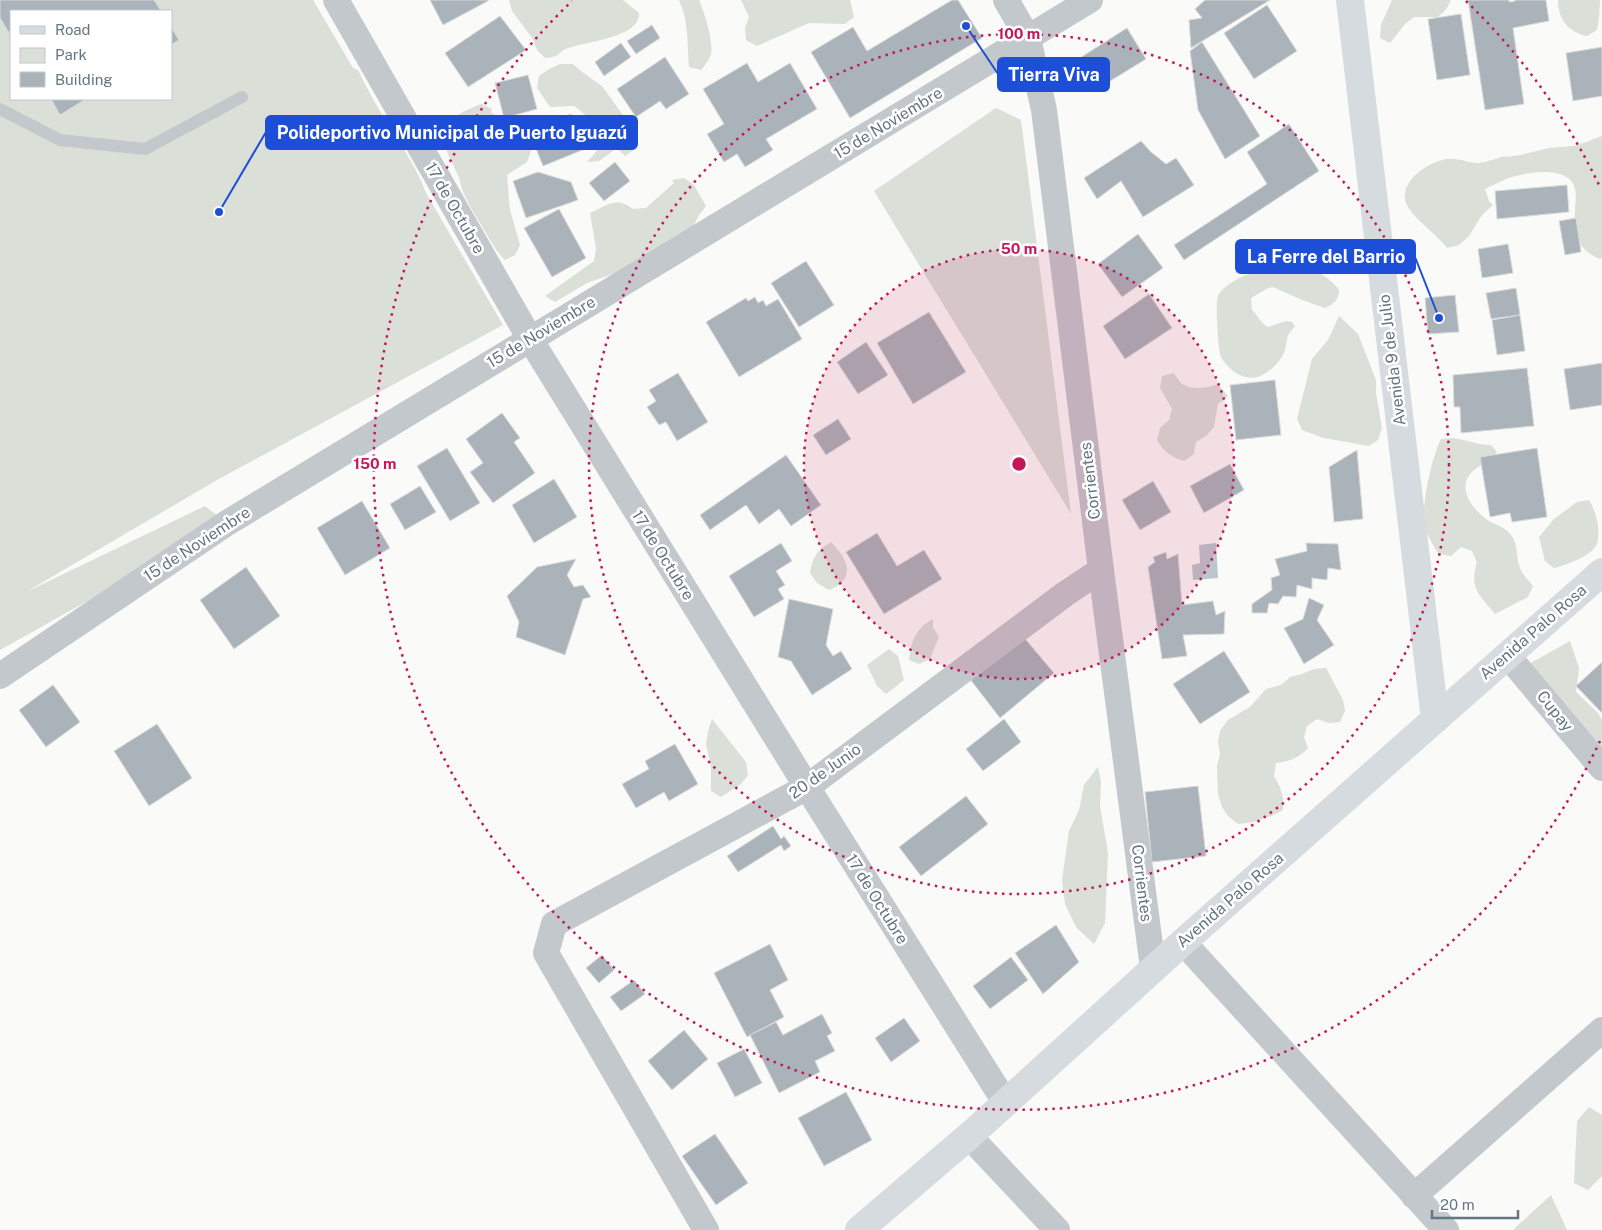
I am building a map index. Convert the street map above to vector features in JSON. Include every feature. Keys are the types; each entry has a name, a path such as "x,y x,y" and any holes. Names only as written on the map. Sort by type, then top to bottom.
{"main road":[{"name":"Avenida 9 de Julio","path":"1350,0 1435,719"},
{"name":"Avenida Palo Rosa","path":"859,1230 969,1136 1153,968 1602,572"}],"street":[{"name":"17 de Octubre","path":"336,0 530,339 807,787 1005,1102"},
{"name":"Corrientes","path":"1006,0 1028,38 1044,110 1153,968"},
{"name":"15 de Noviembre","path":"0,676 227,523 1090,0"},
{"name":"20 de Junio","path":"706,1230 546,953 554,924 807,787 1065,594 1101,570"},
{"name":"Cupay","path":"1507,655 1602,768"},
{"path":"1183,942 1446,1230"},
{"path":"1414,1196 1602,1030"},
{"path":"969,1136 1057,1230"}],"lane":[{"path":"0,109 60,140 145,149 242,97"}],"green space":[{"path":"0,0 313,0 353,68 358,70 376,104 414,166 426,193 503,325 217,480 26,592 205,506 227,523 0,650"},
{"path":"509,0 623,0 639,13 637,21 631,28 621,34 574,46 556,56 545,58 537,50 533,39 512,11"},
{"path":"679,0 699,0 706,19 712,49 707,63 701,70 689,67 686,24"},
{"path":"741,0 850,0 854,17 845,24 809,23 757,46 746,40 745,28 749,17"},
{"path":"1392,0 1451,0 1447,8 1438,17 1414,17 1405,24 1390,43 1380,38 1381,25"},
{"path":"1558,0 1600,0 1597,30 1587,36 1575,32 1562,19"},
{"path":"560,64 573,64 602,86 630,125 635,149 625,156 617,148 599,161 587,162 602,142 595,126 574,106 550,107 537,88 539,76"},
{"path":"481,104 492,109 491,112 500,120 521,130 528,140 531,151 527,162 507,175 510,210 520,245 515,255 505,260 491,242 467,200 445,145 446,131 452,120 463,112"},
{"path":"996,108 1021,120 1071,514 874,191"},
{"path":"1602,136 1602,258 1600,259 1587,251 1579,241 1575,228 1575,189 1571,181 1565,176 1556,173 1534,172 1514,176 1485,189 1489,201 1493,205 1482,215 1469,236 1459,245 1447,248 1409,209 1406,203 1406,188 1410,182 1421,170 1435,162 1451,159 1482,163 1501,157 1573,146"},
{"path":"684,178 694,185 706,206 699,215 688,237 622,271 587,283 555,302 545,296 594,261 596,249 590,213 617,202 633,209 646,208 674,183 672,180"},
{"path":"1286,265 1309,269 1328,279 1339,290 1337,299 1325,308 1273,287 1251,298 1252,310 1268,327 1286,321 1292,322 1295,327 1288,335 1284,354 1276,365 1256,377 1244,377 1228,367 1221,357 1217,326 1218,296 1230,284 1249,274"},
{"path":"1339,316 1358,334 1376,380 1376,393 1382,428 1378,440 1369,446 1324,438 1302,430 1297,419 1312,359 1328,340"},
{"path":"1174,373 1185,386 1199,388 1218,384 1228,396 1218,404 1214,427 1206,436 1196,442 1194,454 1184,461 1168,454 1157,440 1160,428 1169,420 1172,409 1160,388 1162,376"},
{"path":"1453,438 1491,445 1497,452 1491,459 1471,473 1465,486 1466,493 1473,506 1483,517 1509,532 1515,543 1521,570 1533,586 1528,597 1495,614 1477,591 1474,579 1477,562 1472,551 1461,547 1451,556 1439,554 1430,539 1424,522 1428,480 1434,457 1441,439"},
{"path":"1589,500 1597,522 1598,540 1596,546 1583,557 1554,568 1545,561 1539,537 1554,519 1577,502"},
{"path":"831,542 842,556 847,573 845,579 840,584 829,590 817,583 810,573 816,555"},
{"path":"933,619 933,627 939,637 930,659 919,664 909,660 915,636 922,627"},
{"path":"1570,641 1579,668 1576,692 1598,713 1602,720 1602,765 1520,669"},
{"path":"889,649 898,656 904,680 886,694 877,686 867,665"},
{"path":"1326,668 1343,700 1345,711 1340,722 1329,723 1317,719 1307,726 1304,737 1308,748 1294,758 1276,763 1274,776 1283,798 1283,810 1261,820 1238,824 1228,816 1222,807 1218,794 1217,766 1220,754 1218,742 1220,731 1228,720 1250,707 1266,689 1281,685 1290,677 1314,669"},
{"path":"712,719 746,762 748,775 741,784 721,797 711,791 711,766 706,744"},
{"path":"1098,767 1101,782 1100,806 1108,853 1105,923 1094,944 1076,927 1065,904 1062,880 1069,831 1079,810 1084,785"},
{"path":"1589,1107 1602,1115 1602,1176 1588,1190 1574,1183 1577,1121"},
{"path":"1551,1195 1567,1230 1514,1230 1515,1228"}],"shaded area":[{"path":"1216,543 1218,578 1193,580 1192,565 1200,563 1199,545"}],"building":[{"path":"0,0 154,0 160,10 10,10 10,34 0,18"},
{"path":"430,0 488,0 488,1 443,25"},
{"path":"952,0 958,0 982,38 850,118 811,52 853,27 867,51"},
{"path":"1205,0 1270,0 1191,48 1189,20 1202,18 1195,9"},
{"path":"1468,0 1509,0 1509,2 1515,0 1546,0 1549,21 1513,28 1524,104 1485,110"},
{"path":"1267,5 1297,51 1254,79 1224,33"},
{"path":"1461,14 1470,75 1437,80 1428,19"},
{"path":"500,16 526,50 468,87 445,53"},
{"path":"652,25 660,38 636,54 627,41"},
{"path":"1127,28 1146,59 1094,91 1075,61"},
{"path":"172,29 179,40 172,44"},
{"path":"1202,42 1260,136 1225,159 1198,110 1190,51"},
{"path":"621,43 631,57 604,76 595,62"},
{"path":"1602,47 1602,96 1573,101 1566,53"},
{"path":"665,57 689,94 666,109 660,101 636,117 617,89"},
{"path":"747,63 758,82 790,63 817,109 766,139 773,150 745,167 737,154 724,162 707,134 724,124 703,89"},
{"path":"528,75 537,109 504,118 495,83"},
{"path":"52,100 84,100 60,115"},
{"path":"571,114 585,149 543,166 529,131"},
{"path":"1289,124 1319,171 1184,260 1174,245 1267,184 1247,152"},
{"path":"1141,141 1166,164 1176,158 1194,185 1143,217 1121,181 1097,199 1084,178"},
{"path":"615,162 630,181 604,201 589,183"},
{"path":"538,172 571,182 578,200 526,218 513,181"},
{"path":"1567,185 1569,212 1497,219 1495,191"},
{"path":"559,209 586,258 552,277 524,228"},
{"path":"1576,218 1581,252 1565,255 1559,221"},
{"path":"1138,234 1163,268 1122,297 1098,264"},
{"path":"1508,244 1513,273 1482,278 1478,249"},
{"path":"806,261 834,305 799,327 771,283"},
{"path":"1516,288 1520,315 1491,319 1486,293"},
{"path":"1149,294 1172,328 1125,359 1103,326"},
{"path":"1455,295 1459,332 1428,334 1425,298"},
{"path":"755,297 758,303 763,300 766,306 778,299 802,339 739,377 706,322 746,298 748,301"},
{"path":"929,312 966,372 913,404 877,343"},
{"path":"1520,315 1525,351 1497,355 1492,320"},
{"path":"866,342 888,375 858,394 837,362"},
{"path":"1602,363 1602,405 1570,410 1564,369"},
{"path":"1527,368 1534,426 1461,433 1460,407 1454,407 1453,375"},
{"path":"678,373 708,422 677,441 666,422 659,425 647,407 656,401 649,390"},
{"path":"1275,380 1281,435 1236,440 1230,385"},
{"path":"502,413 520,438 514,442 535,473 493,503 470,472 483,463 466,439"},
{"path":"838,419 851,439 826,455 813,435"},
{"path":"447,448 480,503 450,521 417,466"},
{"path":"1537,448 1547,517 1512,522 1510,513 1490,517 1480,457"},
{"path":"1357,450 1363,519 1334,522 1329,467"},
{"path":"786,455 821,505 791,526 779,509 759,524 746,505 710,530 700,515"},
{"path":"1230,464 1244,490 1204,513 1190,486"},
{"path":"554,479 577,517 534,543 512,505"},
{"path":"1153,481 1171,512 1140,530 1122,500"},
{"path":"420,486 436,512 405,530 390,504"},
{"path":"362,501 390,548 345,575 317,528"},
{"path":"877,533 897,566 924,550 942,579 884,614 846,552"},
{"path":"781,543 792,561 776,571 785,585 778,589 784,599 754,617 729,576"},
{"path":"1306,543 1338,544 1341,570 1328,568 1327,580 1312,578 1312,589 1297,585 1296,597 1283,596 1278,604 1269,603 1267,613 1252,613 1252,604 1272,590 1271,578 1280,575 1275,559 1307,551"},
{"path":"1166,552 1167,559 1178,554 1182,605 1213,601 1216,615 1225,611 1224,634 1183,635 1187,656 1162,659 1148,567 1155,562 1153,557"},
{"path":"576,559 567,575 574,587 583,585 591,597 583,599 565,655 516,637 519,622 507,596 537,567"},
{"path":"246,567 280,616 234,649 200,600"},
{"path":"1309,598 1324,605 1317,620 1334,645 1304,664 1284,628 1303,619"},
{"path":"789,599 833,609 826,645 833,656 841,651 852,669 812,695 791,661 778,657"},
{"path":"1021,634 1054,673 1000,718 970,679"},
{"path":"1224,651 1250,692 1200,724 1173,684"},
{"path":"1602,662 1602,713 1576,686"},
{"path":"53,685 80,722 46,747 19,710"},
{"path":"1004,719 1021,742 983,771 966,749"},
{"path":"157,724 192,778 149,806 114,751"},
{"path":"675,744 698,784 669,801 664,792 636,808 622,784 649,769 645,761"},
{"path":"1198,786 1206,856 1152,862 1145,792"},
{"path":"966,796 988,824 921,876 899,847"},
{"path":"773,826 781,839 784,836 791,846 784,851 781,845 738,872 727,856"},
{"path":"1056,925 1079,962 1043,994 1015,953"},
{"path":"770,944 788,980 770,990 784,1017 747,1037 714,973"},
{"path":"602,955 614,970 599,983 586,968"},
{"path":"1011,957 1028,980 990,1009 973,986"},
{"path":"634,980 645,994 621,1011 610,997"},
{"path":"822,1014 832,1033 827,1036 835,1051 815,1061 820,1072 779,1093 750,1035 776,1022 783,1035"},
{"path":"904,1018 920,1041 891,1062 875,1038"},
{"path":"684,1030 708,1059 672,1090 648,1061"},
{"path":"744,1049 762,1083 735,1097 717,1063"},
{"path":"846,1092 872,1140 824,1166 798,1118"},
{"path":"715,1134 748,1183 716,1205 682,1156"}],"place":[{"name":"Tierra Viva","path":"966,26"},
{"name":"Polideportivo Municipal de Puerto Iguazú","path":"219,212"},
{"name":"La Ferre del Barrio","path":"1439,318"}]}
